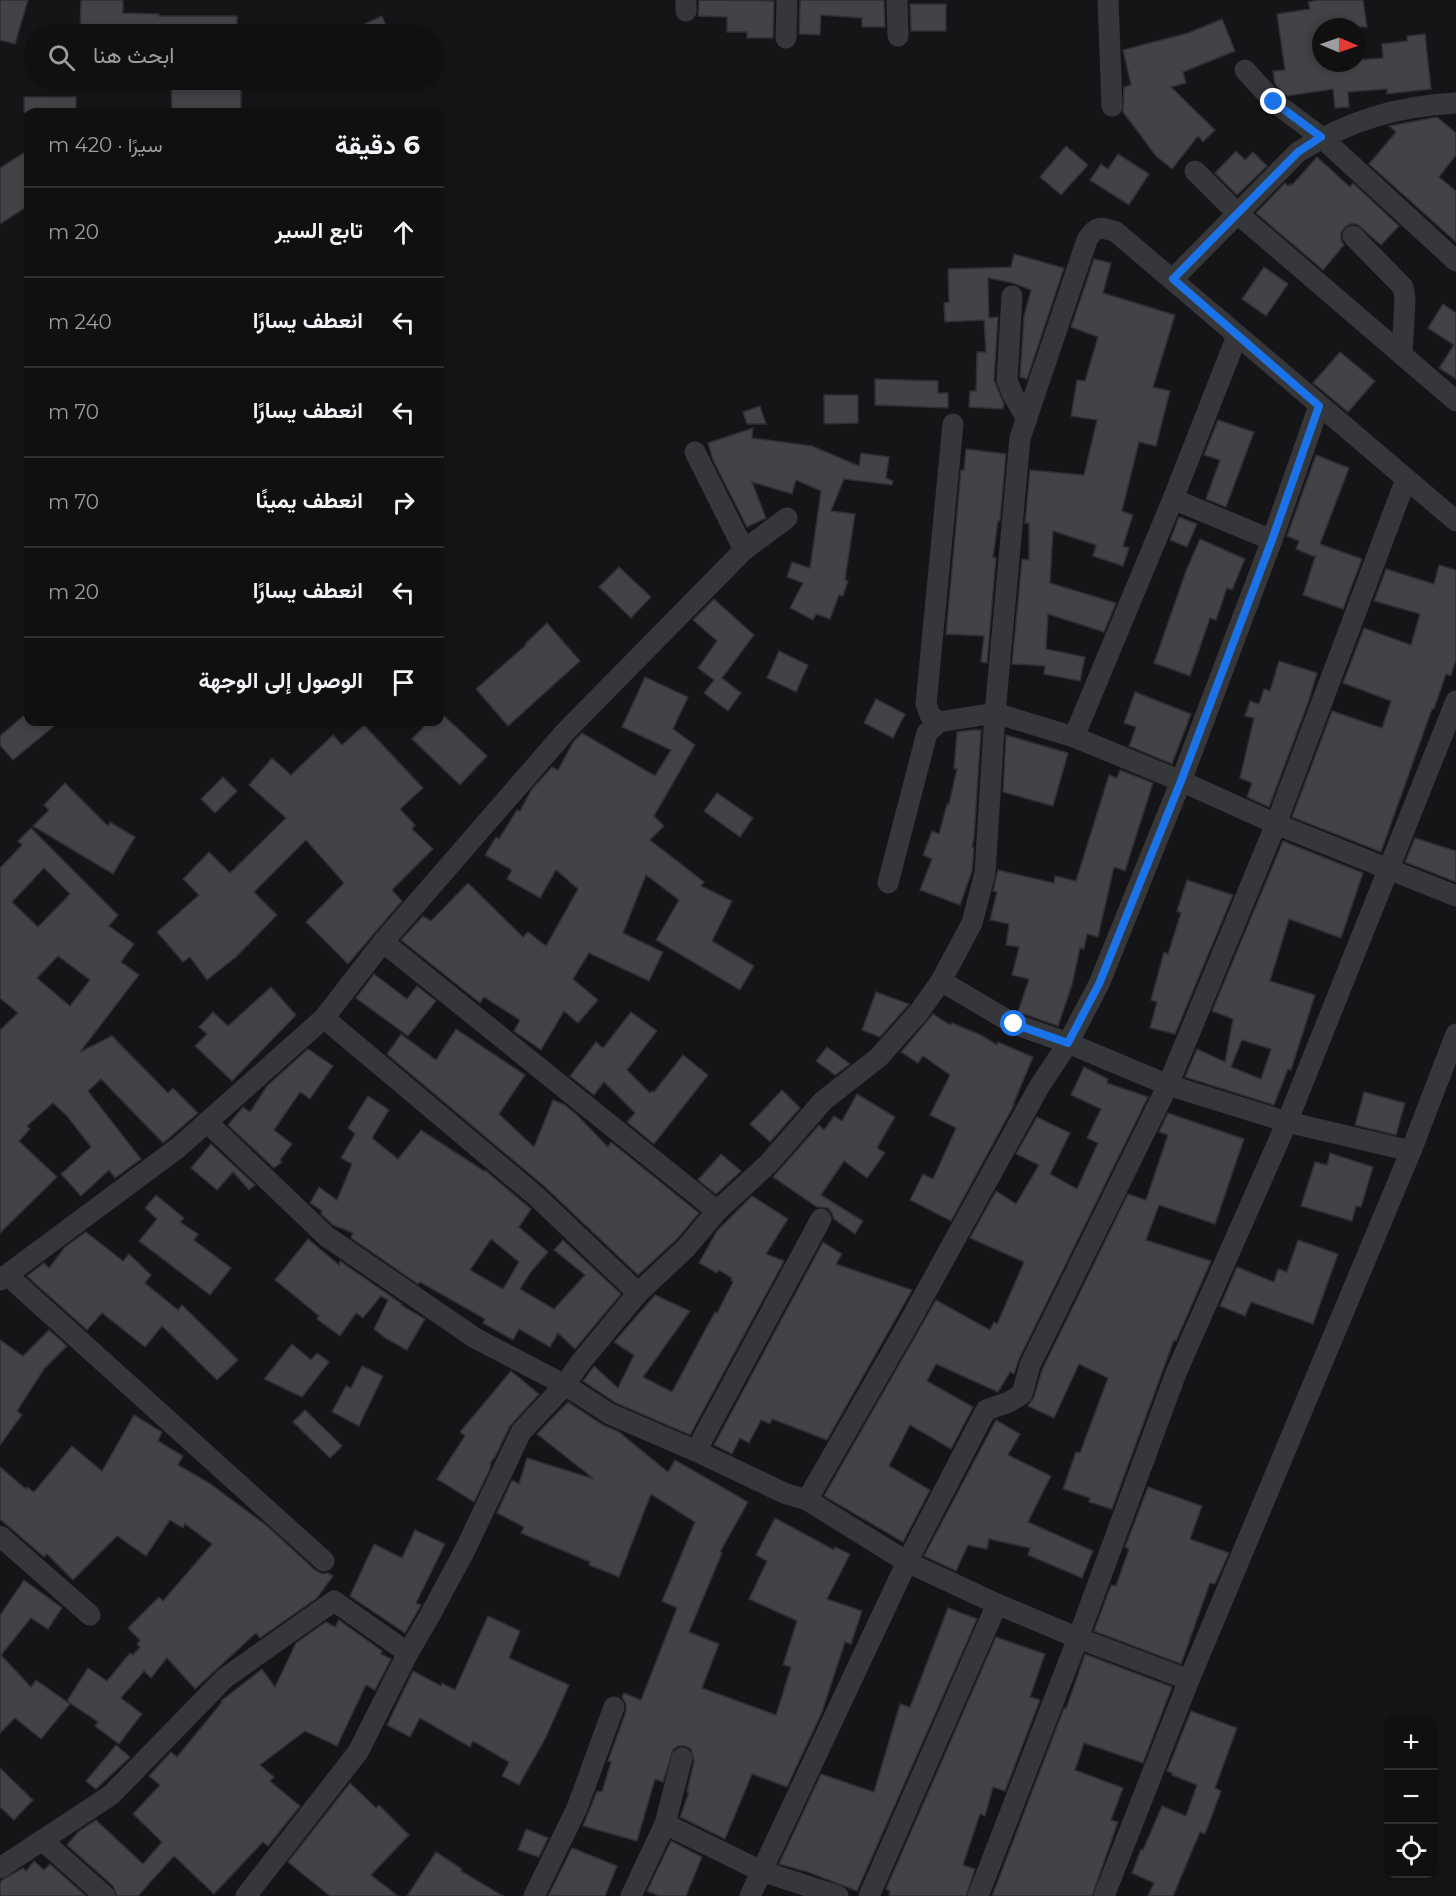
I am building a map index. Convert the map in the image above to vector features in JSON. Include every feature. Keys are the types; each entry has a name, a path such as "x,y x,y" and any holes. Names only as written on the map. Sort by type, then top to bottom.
{"street":[{"path":"786,38 787,0"},
{"path":"897,0 898,36"},
{"path":"1108,0 1112,106"},
{"path":"1245,70 1274,102 1321,137 1456,261"},
{"path":"1173,279 1298,152 1321,137 1353,122 1391,112 1451,108"},
{"path":"1195,171 1238,214 1456,401"},
{"path":"246,1896 358,1752 408,1653 465,1550 520,1432 565,1385 580,1363 638,1293 686,1248 717,1211 769,1163 823,1101 879,1057 919,1012 941,981 972,923 985,873 995,713 1020,438 1092,231 1102,228 1116,232 1456,520"},
{"path":"1353,236 1403,287 1406,299 1402,355"},
{"path":"1011,296 1007,380 1026,419"},
{"path":"1074,737 1173,499 1237,336"},
{"path":"807,1500 910,1321 1034,1096 1068,1043 1099,984 1181,781 1272,540 1319,406"},
{"path":"939,722 930,715 926,704 953,424"},
{"path":"695,452 744,550"},
{"path":"750,1896 907,1562 986,1410 1009,1402 1022,1394 1030,1365 1168,1085 1276,824 1406,479"},
{"path":"1173,499 1272,540"},
{"path":"324,1561 4,1278 179,1147 324,1017 382,942 566,731 744,550 787,518"},
{"path":"978,1896 1078,1638 1176,1373 1287,1122 1456,701"},
{"path":"888,883 927,733 939,722 995,713 1074,737 1181,781 1276,824 1456,896"},
{"path":"382,942 717,1211"},
{"path":"941,981 1014,1024 1068,1043 1168,1085 1287,1122 1411,1151"},
{"path":"324,1017 536,1196 638,1293"},
{"path":"1104,1896 1190,1680 1411,1151 1456,1034"},
{"path":"207,1122 326,1236 475,1338 565,1385 610,1414 696,1451 784,1493 807,1500 907,1562 997,1604 1078,1638 1190,1680"},
{"path":"696,1451 821,1219"},
{"path":"0,1536 90,1616"},
{"path":"0,1868 111,1795 225,1678 334,1601 408,1653"},
{"path":"869,1896 997,1604"},
{"path":"534,1896 577,1808 614,1707"},
{"path":"631,1896 664,1824 682,1758"},
{"path":"664,1824 761,1871 838,1896"},
{"path":"43,1841 105,1896"}],"building":[{"path":"0,0 28,0 15,44 0,40"},
{"path":"81,0 123,0 123,13 159,14 159,16 237,16 237,24 80,24"},
{"path":"699,0 774,1 773,38 747,38 747,32 727,32 727,17 698,16"},
{"path":"800,0 884,0 885,27 862,27 862,18 821,15 820,35 799,34"},
{"path":"1363,0 1366,18 1312,18 1312,72 1366,72 1366,59 1383,58 1382,44 1407,41 1407,36 1425,34 1431,89 1387,94 1387,89 1348,92 1349,107 1335,108 1333,89 1287,96 1275,84 1273,71 1285,70 1277,14 1310,9 1308,2"},
{"path":"910,4 946,4 946,31 911,31"},
{"path":"382,16 385,24 365,24"},
{"path":"1222,19 1235,51 1183,72 1186,83 1171,87 1215,130 1203,142 1198,136 1172,169 1156,156 1123,112 1124,87 1131,85 1123,50 1188,33"},
{"path":"171,90 241,90 241,108 172,108"},
{"path":"24,97 76,97 76,108 24,108"},
{"path":"1437,117 1456,133 1456,155 1439,177 1456,191 1456,242 1369,164 1396,132 1389,126"},
{"path":"1066,146 1088,165 1061,195 1040,177"},
{"path":"1236,151 1245,160 1253,152 1267,166 1237,195 1215,173"},
{"path":"24,153 24,209 0,224 0,168"},
{"path":"1118,154 1149,174 1129,205 1090,180 1101,164 1108,169"},
{"path":"1317,157 1350,187 1353,183 1399,226 1381,245 1357,224 1350,224 1341,233 1344,245 1323,270 1256,213 1285,183 1288,186 1292,185"},
{"path":"1014,254 1064,268 1027,379 1020,377 1024,316 1031,290 1013,283 988,278 989,318 998,317 994,380 1004,404 1003,409 969,407 970,391 976,391 977,352 986,352 984,320 945,322 944,303 949,302 948,269 1011,267"},
{"path":"1094,259 1111,263 1103,293 1175,315 1153,387 1170,391 1156,446 1139,442 1122,511 1133,515 1123,546 1129,548 1123,566 1093,556 1096,545 1053,531 1050,583 1116,603 1104,632 1048,614 1046,649 1085,657 1080,681 1044,674 1045,666 1012,664 1022,559 1029,560 1029,523 1025,523 1030,470 1084,475 1097,420 1071,416 1077,380 1085,381 1098,337 1071,327"},
{"path":"1264,267 1288,284 1266,316 1242,299"},
{"path":"1443,304 1456,313 1456,379 1439,368 1454,345 1428,328"},
{"path":"1340,352 1375,381 1348,412 1313,383"},
{"path":"875,379 938,381 938,393 948,393 948,408 875,405"},
{"path":"824,395 858,395 858,423 824,424"},
{"path":"760,406 766,424 747,424 743,412"},
{"path":"1218,420 1254,432 1226,507 1206,499 1220,460 1204,455"},
{"path":"753,428 752,438 812,446 859,466 861,453 889,457 886,478 893,481 892,485 844,479 831,511 855,514 845,580 848,581 843,596 839,595 830,619 816,614 813,620 790,608 803,583 787,577 792,562 810,568 821,491 796,480 792,494 752,482 766,518 747,527 713,460 708,443"},
{"path":"966,449 1006,454 1000,521 998,521 993,557 996,558 987,663 981,662 984,636 946,634 961,470 964,470"},
{"path":"1316,455 1349,468 1320,544 1362,559 1343,609 1303,595 1316,554 1315,557 1296,549 1299,541 1287,536"},
{"path":"1179,517 1197,524 1187,547 1170,540"},
{"path":"1200,539 1245,559 1232,590 1227,588 1216,620 1210,618 1190,676 1154,663 1186,571"},
{"path":"1439,565 1456,570 1456,659 1451,676 1446,674 1434,709 1432,709 1381,852 1292,817 1332,711 1382,728 1391,701 1343,683 1364,628 1411,645 1420,614 1374,601 1386,569 1434,584"},
{"path":"619,567 651,597 631,618 599,587"},
{"path":"714,599 754,635 722,678 741,693 728,711 704,693 714,680 698,668 717,641 693,620"},
{"path":"547,623 580,661 508,726 476,689 526,645"},
{"path":"779,651 808,665 796,692 767,678"},
{"path":"1279,661 1317,673 1269,807 1247,797 1252,783 1240,778 1254,718 1245,716 1250,701 1259,704 1264,689 1270,691"},
{"path":"645,677 688,697 673,729 695,745 654,816 664,826 650,840 704,882 701,886 732,901 712,941 754,966 740,990 656,940 679,900 646,875 623,933 663,952 649,981 589,953 573,979 598,1000 578,1023 564,1011 541,1050 514,1031 520,1020 484,997 480,1003 401,940 423,916 431,921 468,883 523,937 528,932 546,946 578,889 556,870 540,898 507,879 512,870 485,855 496,837 499,839 517,810 520,811 532,789 552,767 558,770 574,741 582,733 655,776 671,750 622,727"},
{"path":"1135,692 1191,714 1172,764 1129,746 1136,727 1124,723"},
{"path":"876,699 905,714 893,738 864,723"},
{"path":"24,715 24,726 54,726 13,760 0,745 0,736"},
{"path":"444,716 487,756 460,785 412,739 424,726 444,726"},
{"path":"365,726 423,788 400,809 415,825 412,829 433,849 392,890 402,901 348,964 306,922 344,883 306,840 254,892 277,915 236,957 207,980 190,957 183,962 157,932 199,895 183,879 209,852 230,873 286,818 249,785 272,758 291,775 333,735 342,745"},
{"path":"981,730 972,847 974,848 972,871 960,905 920,890 932,859 923,855 932,831 939,834 947,804 949,804 957,769 954,769 957,732"},
{"path":"1006,735 1068,753 1053,806 1003,792"},
{"path":"1120,770 1153,783 1125,871 1114,867 1098,937 1087,934 1084,949 1080,948 1072,985 1058,1026 1018,1012 1029,979 1012,975 1019,947 1006,945 1009,924 990,920 997,892 993,891 998,870 1054,883 1055,876 1076,881 1109,775 1117,778"},
{"path":"223,777 237,791 215,813 201,799"},
{"path":"65,783 108,826 110,822 135,837 113,874 33,826 49,810 44,805"},
{"path":"717,793 753,818 740,837 704,811"},
{"path":"31,828 118,915 109,926 134,944 121,962 139,975 80,1052 112,1036 168,1093 173,1088 198,1113 163,1143 101,1079 88,1091 141,1159 115,1178 109,1170 81,1196 61,1174 91,1147 67,1116 53,1103 27,1126 30,1129 19,1141 57,1177 0,1233 0,1030 18,1013 0,998 0,868 22,845 18,841","holes":["44,868 70,894 38,927 12,902","58,956 90,980 70,1006 37,978"]},
{"path":"1415,838 1456,851 1456,882 1405,862"},
{"path":"1283,841 1363,873 1341,938 1289,919 1270,981 1315,995 1291,1070 1288,1069 1274,1105 1185,1077 1197,1049 1225,1062 1233,1019 1212,1011","holes":["1242,1040 1271,1049 1261,1079 1231,1067"]},
{"path":"1187,880 1233,895 1175,1034 1150,1028 1157,1002 1151,1000 1164,952 1168,954 1181,913 1177,911"},
{"path":"374,974 407,999 417,986 436,1001 408,1036 356,998"},
{"path":"271,987 296,1015 232,1081 195,1046 207,1034 199,1027 213,1012 228,1026"},
{"path":"876,992 909,1004 880,1037 862,1030"},
{"path":"631,1012 657,1031 627,1070 650,1093 654,1092 683,1055 708,1075 654,1144 627,1122 635,1113 604,1082 594,1095 570,1076 596,1042 603,1048"},
{"path":"933,1014 950,1025 952,1023 981,1035 997,1045 998,1042 1033,1057 1014,1105 951,1221 910,1200 923,1174 933,1179 956,1128 930,1115 950,1075 923,1056 918,1063 901,1052"},
{"path":"456,1029 525,1075 499,1114 534,1147 553,1100 565,1105 578,1116 608,1147 611,1142 699,1213 677,1239 638,1275 544,1186 387,1054 401,1034 436,1060"},
{"path":"827,1047 850,1064 835,1075 816,1061"},
{"path":"308,1049 333,1066 310,1099 300,1092 274,1130 292,1144 280,1160 282,1162 274,1168 228,1125 243,1107 250,1112 267,1086"},
{"path":"1084,1067 1108,1079 1107,1083 1148,1097 1019,1359 1014,1374 1010,1372 998,1392 936,1364 927,1381 973,1407 951,1449 910,1425 889,1466 930,1490 903,1542 824,1496 936,1300 990,1330 994,1322 997,1324 1024,1262 970,1238 996,1191 1016,1204 1039,1165 1016,1154 1037,1117 1070,1133 1050,1174 1077,1189 1098,1143 1087,1138 1101,1109 1071,1095"},
{"path":"782,1090 800,1108 770,1142 750,1124"},
{"path":"1364,1092 1405,1103 1396,1135 1355,1125"},
{"path":"857,1094 895,1117 877,1148 885,1153 867,1178 844,1161 821,1195 863,1221 855,1234 834,1219 828,1208 817,1207 773,1177 819,1125 824,1130 834,1116 842,1121"},
{"path":"368,1096 389,1110 372,1138 398,1159 421,1130 485,1170 531,1209 519,1227 548,1252 520,1289 554,1309 585,1275 554,1250 563,1240 621,1294 575,1349 558,1333 550,1347 519,1329 513,1340 483,1323 485,1319 420,1282 418,1284 351,1238 353,1233 333,1225 321,1214 322,1211 310,1203 319,1187 337,1200 352,1164 341,1158 355,1134 348,1128","holes":["491,1239 519,1262 503,1289 470,1270"]},
{"path":"1168,1113 1244,1139 1215,1224 1159,1205 1146,1240 1211,1261 1176,1341 1174,1340 1112,1509 1089,1502 1090,1498 1063,1489 1076,1452 1080,1453 1108,1378 1079,1364 1054,1418 1028,1406 1034,1397 1042,1370 1128,1194 1146,1200 1168,1135 1159,1132"},
{"path":"211,1144 255,1185 249,1190 233,1172 217,1190 191,1168"},
{"path":"1330,1153 1373,1167 1361,1207 1356,1206 1352,1221 1301,1206 1315,1162 1327,1165"},
{"path":"721,1154 741,1171 716,1194 698,1180"},
{"path":"156,1195 184,1218 180,1222 198,1234 194,1240 231,1268 210,1295 139,1241 157,1219 145,1208"},
{"path":"752,1196 788,1219 766,1254 784,1261 690,1435 616,1403 583,1381 594,1366 618,1388 634,1355 614,1342 655,1295 690,1311 643,1377 672,1392 733,1282 732,1278 719,1270 717,1273 699,1263 717,1231"},
{"path":"86,1232 123,1261 129,1254 151,1275 145,1283 178,1310 182,1305 238,1360 217,1380 162,1326 145,1347 102,1313 87,1330 27,1276 44,1263 49,1268 65,1247"},
{"path":"308,1239 339,1265 340,1261 401,1305 425,1319 407,1350 374,1329 388,1300 381,1296 363,1318 356,1313 340,1336 317,1319 319,1316 275,1280"},
{"path":"1298,1240 1338,1254 1313,1324 1251,1302 1245,1316 1220,1306 1237,1267 1274,1282 1278,1269 1287,1272"},
{"path":"823,1242 842,1254 836,1264 912,1290 827,1440 772,1419 770,1424 761,1420 749,1443 740,1438 732,1454 714,1445"},
{"path":"49,1330 67,1346 44,1369 17,1411 22,1415 0,1445 0,1340 23,1356"},
{"path":"292,1344 311,1360 317,1353 329,1362 302,1397 264,1379"},
{"path":"362,1366 383,1376 359,1426 332,1412 346,1386 351,1388"},
{"path":"511,1371 539,1394 510,1426 490,1463 490,1469 474,1502 437,1479 465,1436 460,1432"},
{"path":"568,1402 603,1425 619,1432 668,1472 675,1460 748,1502 720,1552 722,1553 689,1632 719,1644 702,1688 776,1715 791,1667 783,1665 797,1621 749,1599 767,1561 756,1555 775,1518 834,1550 835,1547 850,1554 827,1599 862,1611 851,1644 845,1642 822,1712 787,1787 752,1774 725,1839 680,1817 689,1792 687,1792 694,1761 691,1749 685,1746 678,1746 673,1750 663,1782 655,1779 637,1841 583,1826 597,1791 602,1792 611,1762 608,1761 626,1711 626,1704 622,1697 624,1693 641,1700 677,1608 662,1601 695,1522 651,1494 619,1577 589,1565 590,1562 521,1533 524,1527 497,1513 512,1480 519,1484 527,1458 594,1479 537,1434"},
{"path":"305,1410 342,1446 330,1458 293,1422"},
{"path":"134,1415 162,1432 158,1441 183,1456 178,1465 209,1483 266,1525 315,1570 333,1576 317,1598 260,1638 256,1633 195,1689 167,1658 151,1678 144,1671 121,1698 142,1714 119,1744 95,1726 98,1722 67,1701 88,1668 107,1681 130,1653 133,1655 140,1647 137,1644 140,1640 128,1628 159,1597 163,1601 212,1544 185,1524 183,1528 170,1520 146,1556 117,1536 73,1580 47,1554 44,1557 0,1519 0,1467 26,1489 27,1487 34,1492 72,1446 102,1471"},
{"path":"996,1420 1020,1434 1008,1455 1051,1476 1028,1522 1093,1551 1082,1578 1028,1555 1030,1548 989,1539 987,1549 968,1545 956,1571 924,1556"},
{"path":"1148,1487 1202,1506 1190,1539 1229,1553 1215,1584 1210,1583 1181,1664 1094,1631 1111,1585 1116,1586 1129,1549 1125,1547"},
{"path":"415,1530 445,1544 416,1603 421,1605 405,1633 350,1596 374,1544 402,1558"},
{"path":"24,1580 62,1608 48,1629 31,1618 1,1655 31,1687 36,1680 70,1704 41,1739 15,1718 0,1733 0,1615"},
{"path":"948,1608 977,1619 857,1891 808,1872 779,1864 821,1774 874,1792 900,1704 910,1707"},
{"path":"488,1616 520,1631 509,1658 569,1685 546,1737 519,1785 502,1776 509,1762 473,1741 470,1747 420,1718 410,1737 387,1725 413,1671 441,1686 442,1683 455,1690"},
{"path":"339,1620 382,1651 381,1654 391,1659 375,1690 366,1685 337,1746 305,1731 260,1765 274,1777 270,1781 300,1806 268,1846 263,1842 214,1894 174,1856 138,1896 117,1896 113,1886 67,1845 79,1831 96,1820 143,1864 162,1842 133,1814 160,1785 149,1776 171,1752 177,1757 221,1701 262,1669 275,1687 296,1643 326,1622 335,1627"},
{"path":"996,1637 1045,1654 1030,1697 1040,1700 1005,1791 993,1787 985,1816 980,1814 963,1865 975,1869 966,1896 889,1896 890,1891 886,1889"},
{"path":"1085,1654 1172,1687 1143,1763 1084,1743 1075,1770 1123,1788 1111,1820 1118,1822 1092,1896 992,1896 1064,1708 1066,1709"},
{"path":"1191,1711 1237,1728 1215,1788 1221,1791 1205,1834 1200,1832 1173,1896 1148,1896 1154,1883 1132,1873 1141,1849 1143,1850 1162,1806 1186,1816 1197,1785 1167,1771"},
{"path":"116,1745 130,1757 96,1789 86,1781"},
{"path":"0,1768 33,1800 14,1820 0,1807"},
{"path":"350,1783 376,1808 379,1805 409,1835 371,1875 398,1896 330,1896 288,1862"},
{"path":"526,1829 548,1838 539,1857 518,1850"},
{"path":"671,1841 702,1857 686,1896 659,1896 647,1891"},
{"path":"572,1848 617,1866 605,1896 548,1896"},
{"path":"436,1852 462,1869 461,1871 503,1896 407,1896"},
{"path":"34,1861 44,1870 50,1864 86,1896 0,1896 2,1880 23,1868 26,1871"}],"route":[{"path":"1014,1024 1068,1043 1099,984 1181,781 1272,540 1319,406 1173,279 1298,152 1321,137 1274,102"}]}
